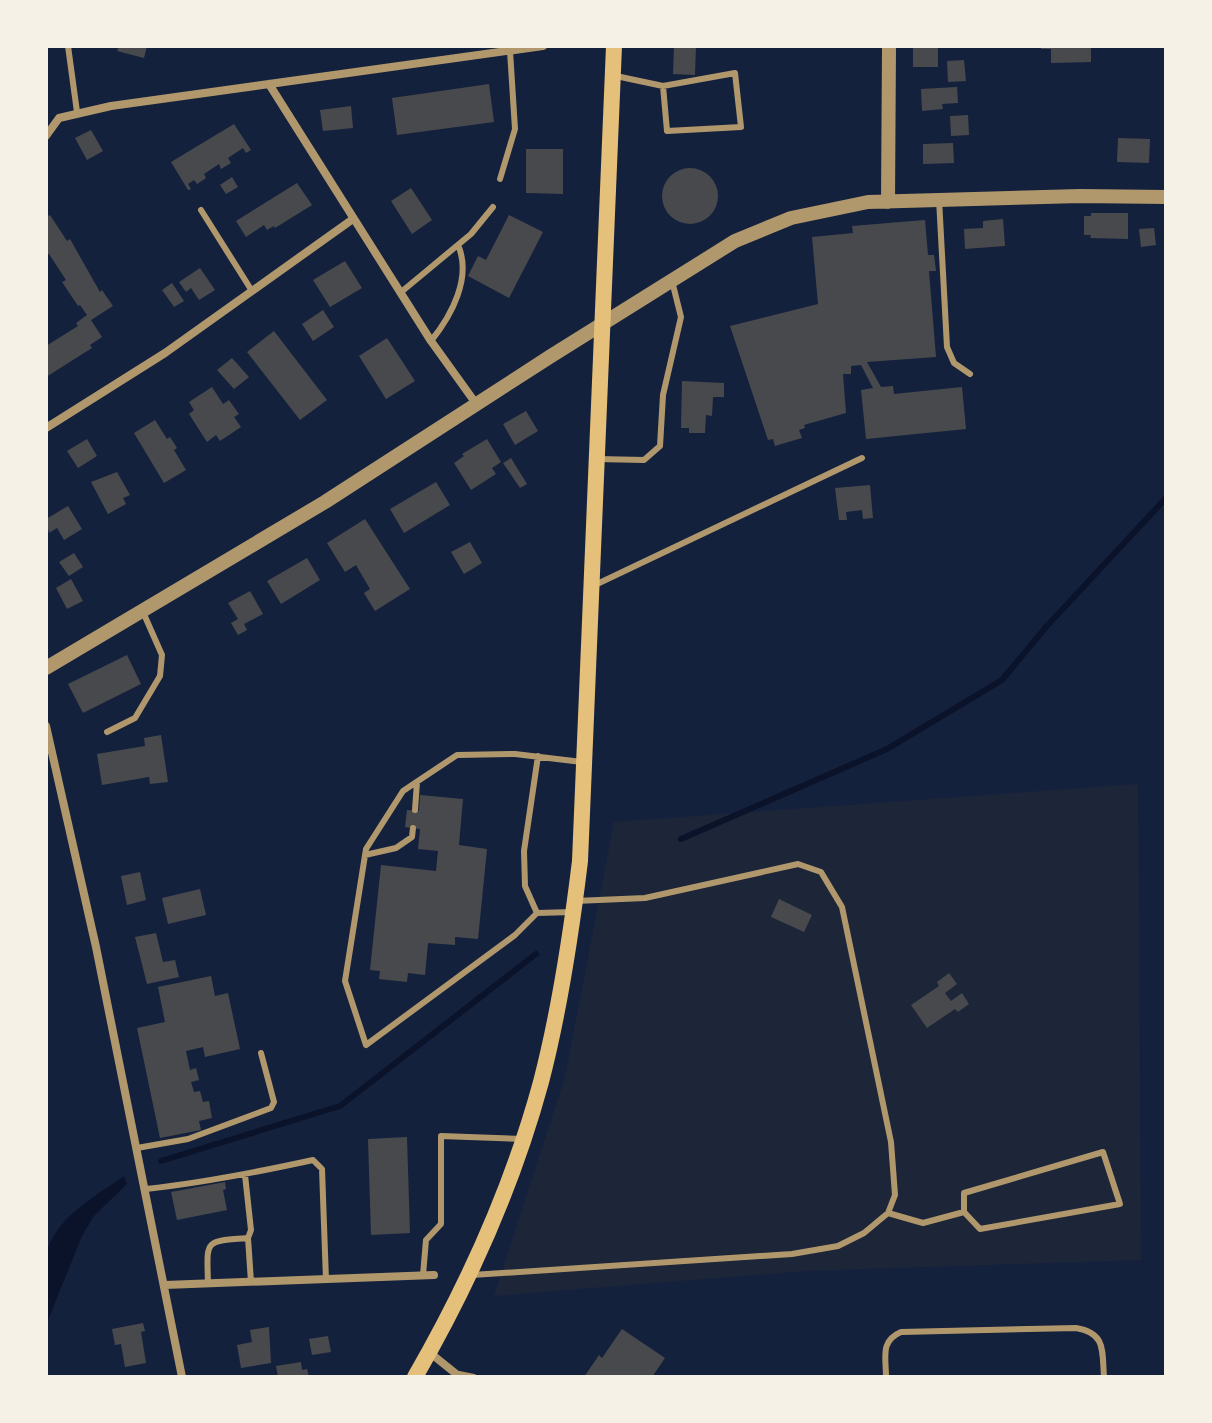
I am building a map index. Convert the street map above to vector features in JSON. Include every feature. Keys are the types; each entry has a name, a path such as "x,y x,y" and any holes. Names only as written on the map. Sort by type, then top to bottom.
{"main road":[{"path":"415,1377 468,1275 512,1174 541,1082 565,972 580,861 614,46"}],"street":[{"path":"46,136 59,118 77,112 543,46"},
{"path":"888,202 889,46"},
{"path":"269,84 431,341 477,405"},
{"path":"46,668 325,502 735,241 791,218 868,202 1080,196 1166,197"},
{"path":"46,428 165,353 353,219"},
{"path":"46,726 70,824 182,1377"},
{"path":"165,1285 434,1275"},
{"path":"429,1352 459,1376"}],"lane":[{"path":"68,46 77,112"},
{"path":"500,179 515,129 510,51"},
{"path":"613,75 663,86 735,73 741,127 667,131 663,86"},
{"path":"939,199 947,347 954,363 970,374"},
{"path":"400,293 471,234 493,207"},
{"path":"201,210 252,291"},
{"path":"431,341 444,322 463,279 465,265 458,245"},
{"path":"597,459 644,460 660,446 663,395 681,317 672,280"},
{"path":"592,587 862,458"},
{"path":"107,732 135,718 160,676 162,655 143,612"},
{"path":"468,1275 792,1254 838,1246 864,1233 888,1213 895,1195 891,1142 842,907 821,872 798,864 645,898 537,913 515,935 366,1045 345,981 366,849 403,791 457,755 515,754 585,762"},
{"path":"537,913 525,886 524,851 538,756"},
{"path":"415,810 417,782"},
{"path":"365,855 396,848 412,837 413,828"},
{"path":"137,1148 188,1139 271,1108 274,1102 261,1053"},
{"path":"423,1275 426,1240 441,1224 441,1136 523,1139"},
{"path":"1103,1152 1120,1204 980,1229 964,1212 964,1193 1103,1152"},
{"path":"146,1189 245,1175 313,1160 322,1169 326,1280"},
{"path":"245,1175 251,1230 248,1238 251,1282"},
{"path":"888,1213 923,1223 964,1212"},
{"path":"208,1284 210,1244 248,1238"},
{"path":"886,1377 885,1346 891,1336 901,1332 1076,1328 1091,1330 1096,1335 1101,1344 1104,1377"},
{"path":"459,1376 474,1377"}],"shaded area":[{"path":"1138,784 1141,1260 805,1271 494,1296 565,1077 614,822"},
{"path":"124,1176 127,1184 94,1216 82,1236 46,1325 44,1271 51,1242 78,1209"}],"building":[{"path":"119,46 147,46 144,58 117,51"},
{"path":"674,46 696,46 695,75 673,74"},
{"path":"913,46 938,46 938,67 913,67"},
{"path":"1041,46 1091,46 1091,62 1051,63 1051,49 1041,49"},
{"path":"964,60 966,81 948,82 947,61"},
{"path":"489,84 494,122 397,135 392,98"},
{"path":"957,87 958,103 942,104 943,109 922,111 921,89"},
{"path":"351,106 353,128 323,131 320,110"},
{"path":"968,115 969,135 951,136 950,116"},
{"path":"234,124 251,150 246,153 243,148 228,158 231,163 221,169 219,164 204,174 206,178 197,184 194,180 188,184 191,189 188,190 171,162"},
{"path":"91,130 103,151 87,160 75,138"},
{"path":"1118,138 1150,139 1149,163 1117,162"},
{"path":"953,143 954,163 923,164 923,144"},
{"path":"526,149 563,149 563,194 526,193"},
{"path":"690,168 710,176 718,196 710,216 690,224 670,216 662,196 670,176"},
{"path":"232,177 238,187 226,194 220,185"},
{"path":"297,183 312,205 275,228 267,230 264,225 246,237 236,221"},
{"path":"411,188 432,220 412,234 391,201"},
{"path":"1091,213 1128,213 1128,239 1090,238 1091,235 1084,235 1084,216 1091,216"},
{"path":"50,215 67,241 70,239 100,292 102,290 113,306 91,320 102,337 90,345 92,348 46,377 46,346 78,326 76,323 87,315 62,282 66,280 49,254 46,255 46,217"},
{"path":"509,215 543,232 509,298 468,276 478,256 486,260"},
{"path":"1003,219 1005,246 965,249 964,229 983,228 983,221"},
{"path":"925,220 928,255 934,255 936,271 929,271 936,357 867,362 881,387 893,386 894,394 962,387 966,429 866,439 861,390 873,388 861,365 851,366 851,374 843,374 846,413 804,425 805,428 799,430 802,438 775,446 773,439 768,440 730,326 818,304 812,237 853,233 852,226"},
{"path":"1154,228 1156,245 1141,247 1139,229"},
{"path":"345,261 362,288 330,307 313,280"},
{"path":"200,268 215,290 199,300 191,288 186,292 179,282"},
{"path":"172,283 184,301 174,307 162,290"},
{"path":"323,310 334,327 313,341 302,324"},
{"path":"274,331 327,400 300,420 247,352"},
{"path":"387,338 415,381 386,399 359,356"},
{"path":"232,358 249,377 234,389 217,370"},
{"path":"682,381 724,383 724,397 713,397 712,416 706,415 705,433 689,433 689,428 681,428"},
{"path":"212,387 223,404 229,400 239,414 234,417 241,427 220,441 216,435 207,442 189,414 194,410 189,402"},
{"path":"526,411 538,431 515,445 503,424"},
{"path":"155,420 177,448 174,450 186,470 164,483 134,433"},
{"path":"87,439 97,456 78,468 67,451"},
{"path":"487,439 501,462 492,468 496,474 471,490 454,463 464,456 462,454"},
{"path":"511,458 527,484 520,488 503,463"},
{"path":"117,472 130,495 123,498 126,504 108,514 91,482"},
{"path":"436,482 450,505 404,533 390,509"},
{"path":"870,485 873,518 863,519 862,510 846,512 847,520 839,520 835,488"},
{"path":"68,506 82,529 64,540 57,528 49,533 46,519"},
{"path":"365,519 410,589 375,611 364,593 370,589 356,565 345,572 327,543"},
{"path":"470,542 482,563 464,574 451,552"},
{"path":"74,553 83,567 69,576 59,562"},
{"path":"307,558 320,580 281,604 267,581"},
{"path":"71,579 83,601 67,609 56,588"},
{"path":"250,591 263,614 244,624 247,630 238,635 231,623 238,619 228,603"},
{"path":"127,655 141,684 83,713 68,684"},
{"path":"161,735 168,782 150,784 149,777 102,785 97,754 145,746 144,738"},
{"path":"420,795 463,799 459,845 487,849 478,939 455,937 455,945 428,943 425,975 408,973 407,982 379,979 380,971 370,970 381,865 436,871 438,851 418,849 420,829 405,827 407,810 419,811"},
{"path":"140,872 146,900 127,905 121,876"},
{"path":"200,889 206,915 168,924 162,898"},
{"path":"779,899 812,915 804,932 771,917"},
{"path":"156,933 163,962 175,960 179,977 147,984 135,937"},
{"path":"949,973 957,984 945,993 951,1001 962,993 969,1004 958,1012 955,1009 927,1028 911,1005 939,986 937,982"},
{"path":"211,976 215,996 228,993 240,1049 205,1057 203,1047 186,1051 190,1070 196,1068 199,1080 191,1082 194,1092 200,1091 203,1102 209,1101 212,1118 199,1121 201,1130 160,1138 137,1028 165,1022 158,987"},
{"path":"407,1137 410,1233 371,1235 368,1139"},
{"path":"225,1182 226,1189 223,1190 227,1210 177,1220 171,1192"},
{"path":"143,1323 145,1331 141,1332 146,1363 125,1367 121,1344 115,1345 112,1329"},
{"path":"269,1327 271,1363 241,1368 237,1345 252,1342 250,1330"},
{"path":"622,1329 665,1358 652,1377 584,1377 599,1355 602,1358"},
{"path":"328,1336 331,1352 312,1355 309,1339"},
{"path":"301,1362 302,1370 307,1369 309,1377 278,1377 276,1366"}],"waterway":[{"path":"681,839 887,749 1002,680 1046,627 1166,498"},
{"path":"161,1161 340,1106 536,954"}]}
